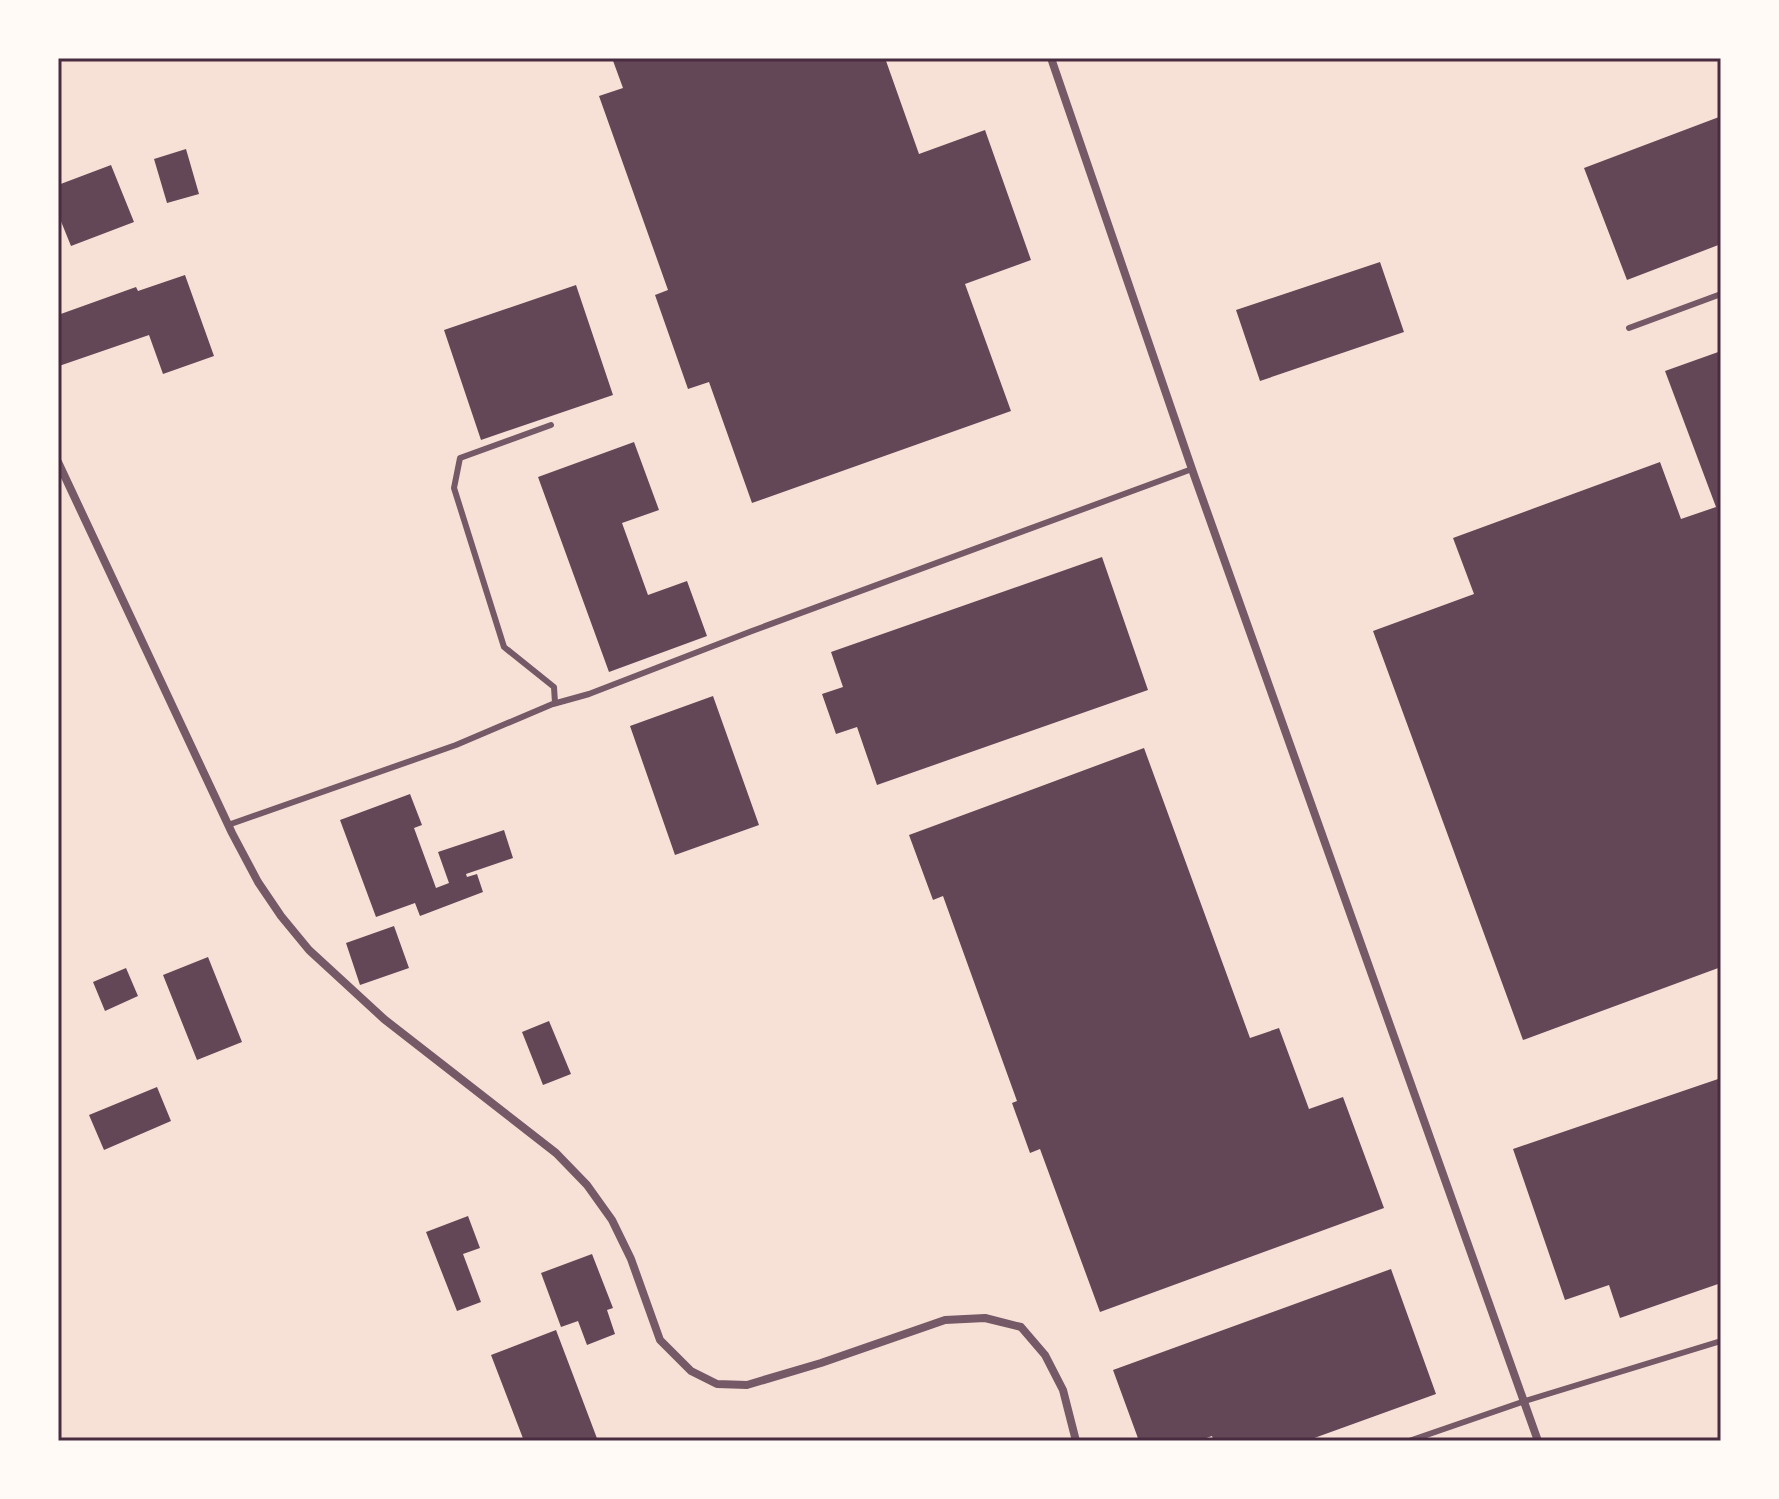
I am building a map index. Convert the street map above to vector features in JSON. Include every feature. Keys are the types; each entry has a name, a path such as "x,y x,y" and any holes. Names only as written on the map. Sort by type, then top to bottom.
{"street":[{"path":"1051,58 1192,469 1538,1441"},
{"path":"58,462 228,825 258,882 281,916 309,950 384,1019 556,1153 587,1185 612,1220 631,1259 660,1340 691,1371 717,1384 747,1385 945,1320 985,1318 1021,1327 1045,1355 1063,1390 1076,1441"}],"lane":[{"path":"1629,328 1721,294"},
{"path":"551,425 460,458 454,488 504,647 554,687 553,704"},
{"path":"228,825 456,745 553,704 589,694 1192,469"},
{"path":"1409,1441 1525,1401 1721,1341"}],"building":[{"path":"612,58 885,58 919,154 985,130 1031,260 965,284 1011,411 752,503 709,382 688,389 655,295 668,290 599,96 623,88"},
{"path":"1719,117 1721,244 1627,280 1584,168"},
{"path":"186,149 199,194 167,203 154,159"},
{"path":"111,165 134,222 71,246 58,214 58,185"},
{"path":"1380,262 1404,332 1260,381 1236,310"},
{"path":"185,275 214,356 163,374 149,335 59,366 58,315 136,287 138,291"},
{"path":"576,285 613,395 481,440 444,330"},
{"path":"1721,351 1721,967 1523,1040 1373,631 1474,594 1453,538 1660,462 1681,519 1716,507 1665,371"},
{"path":"634,442 659,510 622,523 648,595 687,581 707,636 609,672 538,477"},
{"path":"1102,557 1148,690 877,785 857,727 836,734 822,694 843,687 831,652"},
{"path":"713,696 759,825 675,855 630,726"},
{"path":"1144,748 1250,1038 1279,1028 1309,1109 1343,1097 1384,1208 1100,1312 1040,1149 1030,1153 1012,1103 1017,1101 943,896 933,900 909,835"},
{"path":"410,794 422,825 414,828 436,888 449,883 438,852 504,830 513,858 466,874 467,877 477,874 483,892 420,916 415,903 376,917 340,820"},
{"path":"394,926 409,968 360,985 346,943"},
{"path":"208,957 242,1042 197,1060 163,975"},
{"path":"126,968 138,996 105,1011 93,982"},
{"path":"549,1021 571,1074 543,1085 522,1032"},
{"path":"1721,1078 1721,1283 1620,1318 1609,1285 1565,1300 1513,1149"},
{"path":"157,1087 171,1121 104,1150 89,1115"},
{"path":"468,1216 480,1248 463,1254 481,1302 457,1311 426,1232"},
{"path":"592,1254 613,1308 607,1310 615,1334 587,1345 578,1321 561,1327 541,1273"},
{"path":"1391,1269 1436,1394 1306,1441 1214,1441 1212,1436 1198,1441 1139,1441 1113,1370"},
{"path":"556,1330 598,1441 524,1441 491,1355"}]}
